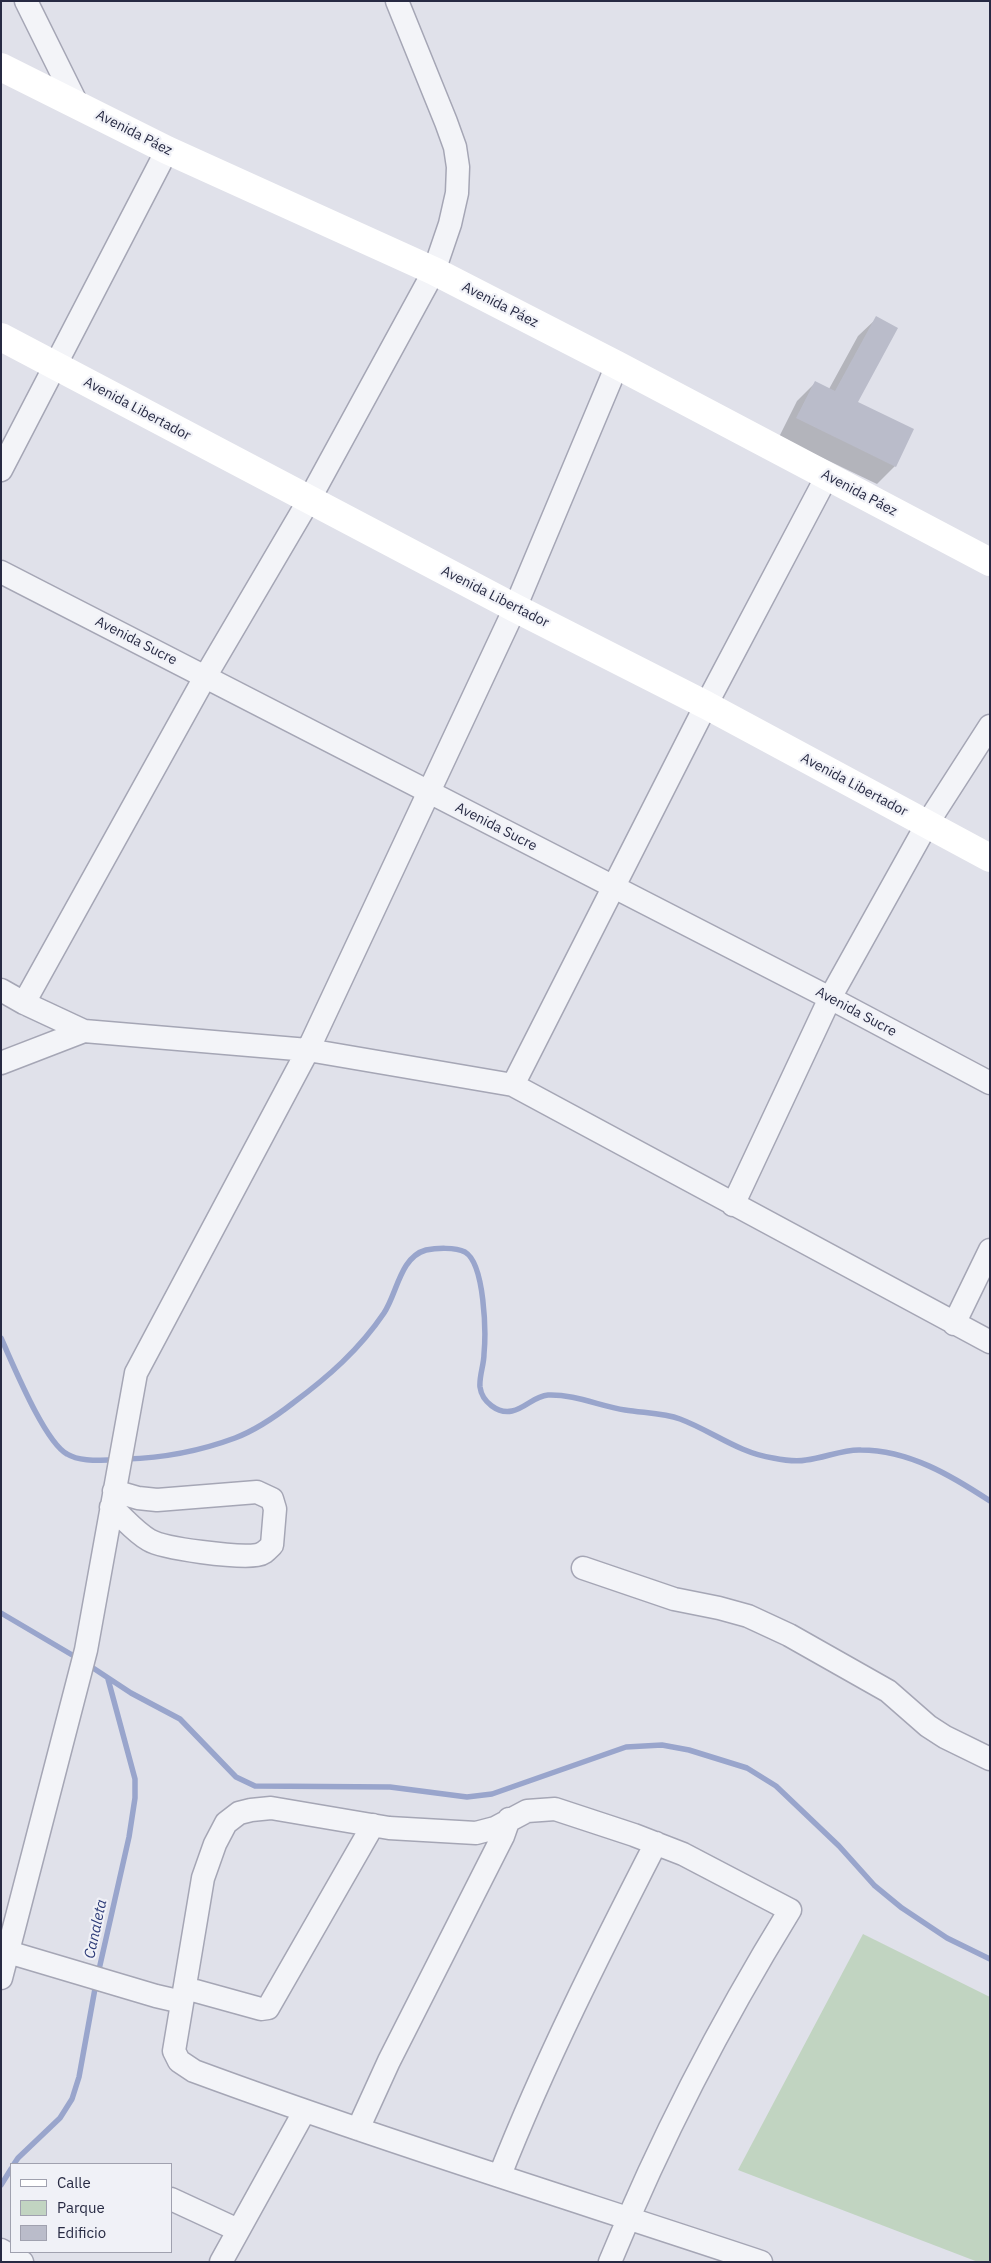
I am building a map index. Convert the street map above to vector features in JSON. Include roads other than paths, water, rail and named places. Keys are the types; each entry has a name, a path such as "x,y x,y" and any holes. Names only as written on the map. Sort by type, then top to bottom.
{"main road":[{"name":"Avenida Páez","path":"1,67 167,150 434,271 617,365 990,562"},
{"name":"Avenida Libertador","path":"1,337 515,608 706,705 990,858"}],"street":[{"path":"24,1003 205,677 309,500 434,271 450,224 457,193 458,167 455,147 446,122 397,1"},
{"path":"33,4 77,104"},
{"path":"1,470 167,150"},
{"path":"1,1978 86,1650 119,1459 136,1374 308,1050 515,608 617,365"},
{"path":"513,1085 706,705 828,476"},
{"name":"Avenida Sucre","path":"1,572 830,998 990,1083"},
{"path":"732,1205 830,998 928,824 990,726"},
{"path":"1,990 84,1031 308,1050 513,1085 732,1205 990,1342"},
{"path":"1,1063 84,1031"},
{"path":"954,1324 990,1250"},
{"path":"257,1492 272,1500 275,1509 272,1545 265,1553 256,1555 233,1555 162,1545 150,1541 112,1499 138,1498 157,1500 257,1492"},
{"path":"583,1568 674,1599 748,1616 789,1635 888,1691 928,1726 945,1737 990,1759"},
{"path":"610,2262 628,2218 682,2104 755,1967 790,1910 729,1877 656,1843 555,1809 527,1811 495,1828 476,1832 373,1825 271,1808 251,1810 230,1818 221,1830 203,1878 174,2051 179,2061 194,2071 304,2112 500,2175 628,2218 761,2262"},
{"path":"358,2129 389,2062 499,1844 509,1819"},
{"path":"8,1952 156,1996 184,1995 261,2009 268,2008 373,1825"},
{"path":"500,2175 530,2098 656,1843"},
{"path":"221,2262 304,2112"},
{"path":"172,2199 238,2230"},
{"path":"1,2250 22,2262"}],"waterway":[{"path":"126,1459 168,1455 208,1447 243,1435 272,1418 331,1373 364,1339 384,1313 410,1260 426,1250 446,1248 465,1252 472,1259 477,1270 483,1300 485,1331 480,1387 484,1398 496,1409 512,1411 543,1396 558,1395 625,1410 674,1417 737,1447 777,1459 802,1461 847,1451 861,1450 896,1454 929,1466 961,1482 990,1501"},
{"path":"1,1338 30,1401 58,1446 72,1457 91,1460 116,1460"},
{"path":"1,1613 79,1659"},
{"path":"87,1664 131,1693 180,1719 236,1777 255,1786 390,1787 467,1797 492,1794 626,1747 662,1745 689,1750 747,1768 776,1786 839,1846 874,1885 902,1908 947,1938 990,1959"},
{"name":"Canaleta","path":"98,1974 129,1837 135,1798 135,1779 108,1679"},
{"name":"Canaleta","path":"15,2163 60,2118 72,2099 79,2077 96,1983"},
{"name":"Canaleta","path":"1,2185 10,2171"}]}
